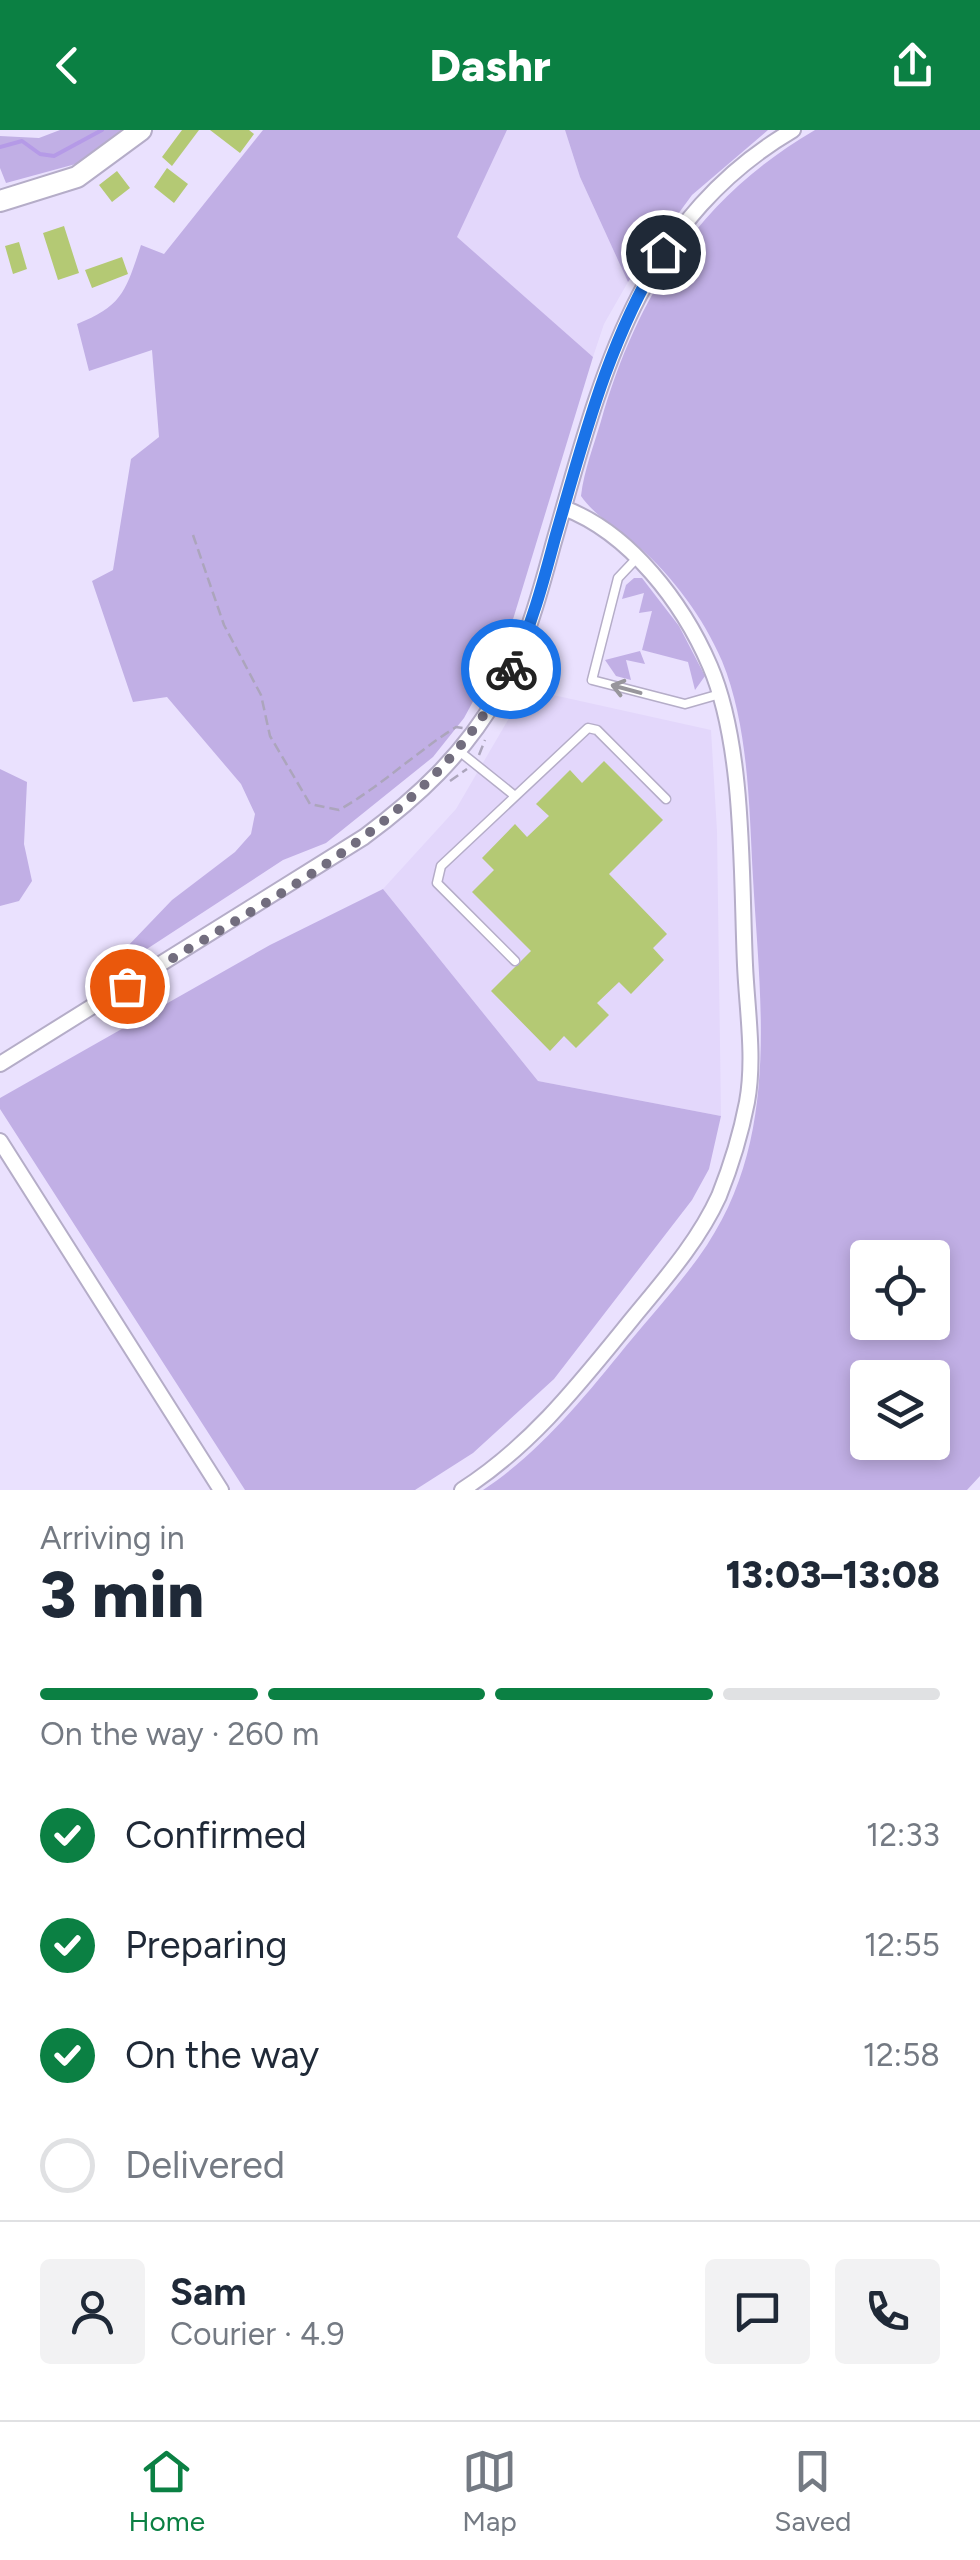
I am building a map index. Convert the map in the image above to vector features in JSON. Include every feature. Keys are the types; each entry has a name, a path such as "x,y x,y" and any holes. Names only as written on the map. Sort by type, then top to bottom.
{"street":[{"path":"0,200 77,177 141,130"},
{"path":"0,1064 364,838 409,804 473,730 517,656 604,372 645,281 708,196 764,147 792,130"},
{"path":"462,1490 510,1458 541,1427 688,1251 718,1198 748,1099 750,1056 740,854 729,734 720,694 689,624 636,559 581,514 564,508"},
{"path":"0,1141 221,1490"}],"lane":[{"path":"636,559 618,578 592,680 685,704 720,694"},
{"path":"515,961 437,883 436,874 588,728 596,730 666,799"},
{"path":"457,745 515,796"}],"path":[{"path":"194,535 224,625 261,695 270,736 310,804 339,810 404,768 456,727 473,730"},
{"path":"457,745 473,730"},
{"path":"438,786 462,776 473,762 473,730"}],"shaded area":[{"path":"60,130 128,130 83,162 6,183 0,168 0,136 39,138"},
{"path":"263,130 507,130 457,237 593,357 507,639 464,718 433,757 326,843 283,860 130,960 125,949 172,900 235,852 251,834 255,814 241,784 167,697 133,702 92,581 113,570 131,459 159,437 152,350 89,371 77,324 104,310 121,295 141,245 164,254"},
{"path":"507,130 565,130 580,177 628,282 604,324 593,357 456,237"},
{"path":"565,130 768,130 692,195 628,282 580,177"},
{"path":"815,130 980,130 980,1476 967,1490 483,1490 560,1424 707,1245 730,1203 746,1159 755,1113 760,1067 759,972 749,796 743,740 731,686 706,629 675,584 581,496 616,375 633,332 678,253 738,186"},
{"path":"634,578 642,578 679,626 705,676 695,690 688,662 642,650 652,611 639,613 644,593 622,599 626,585"},
{"path":"640,651 645,664 626,660 631,680 616,676 605,660"},
{"path":"526,689 711,730 717,831 721,1116 538,1081 383,889 456,809"},
{"path":"0,769 27,782 24,844 32,881 19,901 0,906"},
{"path":"383,889 538,1081 721,1116 709,1169 692,1200 554,1379 473,1453 415,1490 245,1490 0,1109 0,1098 270,945"}],"building":[{"path":"182,130 199,130 172,166 162,157"},
{"path":"210,130 249,130 254,134 240,153"},
{"path":"167,168 188,184 174,203 154,187"},
{"path":"117,171 130,188 112,202 99,185"},
{"path":"64,226 79,273 58,280 43,233"},
{"path":"19,242 27,269 13,274 5,246"},
{"path":"122,257 128,274 92,288 85,270"},
{"path":"604,761 663,820 609,874 667,934 653,948 664,960 631,994 619,982 597,1003 609,1015 576,1048 564,1036 550,1051 491,991 531,951 472,892 494,870 482,858 515,824 527,837 549,816 536,804 570,770 582,783"}],"waterway":[{"path":"0,147 22,141 40,154 54,156 102,130"}],"way so far":[{"path":"127,986 364,838 409,804 472,734 511,669"}],"route":[{"path":"511,669 535,609 611,353 636,296 663,252"}]}
